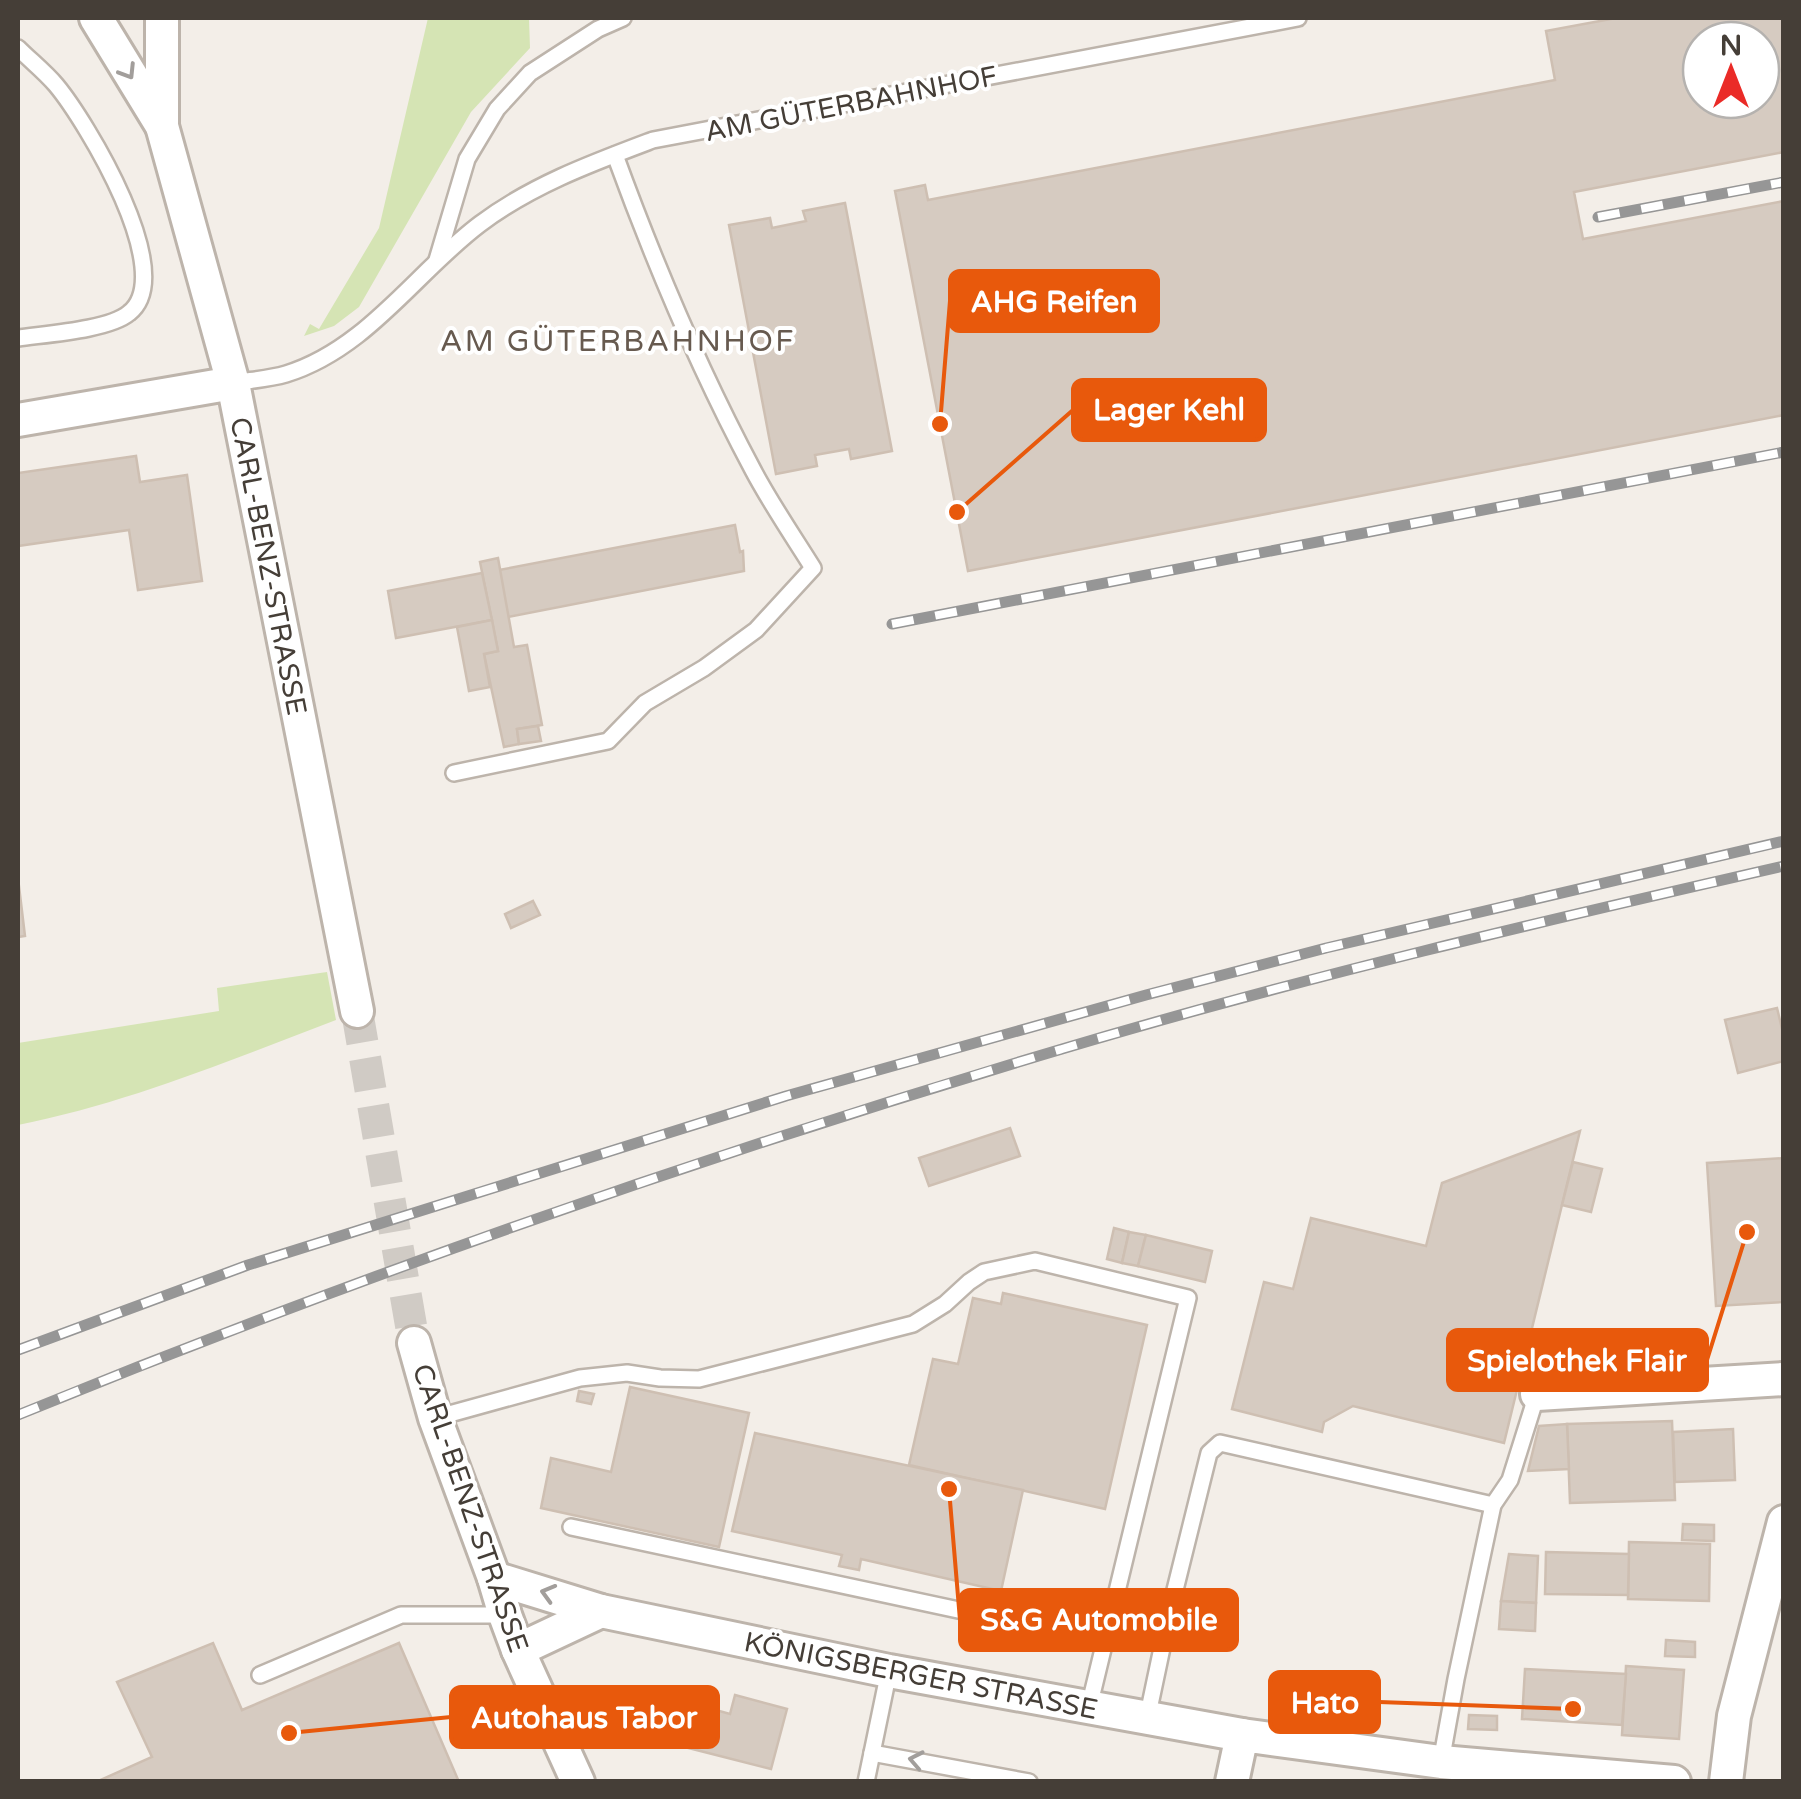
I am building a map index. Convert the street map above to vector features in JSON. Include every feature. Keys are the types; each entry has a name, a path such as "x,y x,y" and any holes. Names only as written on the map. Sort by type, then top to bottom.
{"street":[{"name":"CARL-BENZ-STRASSE","path":"96,18 162,126"},
{"name":"CARL-BENZ-STRASSE","path":"162,18 162,126 233,383 357,1011"},
{"path":"18,420 233,383"},
{"name":"CARL-BENZ-STRASSE","path":"414,1343 434,1418 504,1615 572,1776"},
{"path":"1537,1394 1784,1379"},
{"path":"1726,1782 1734,1716 1777,1574 1784,1522"},
{"name":"KÖNIGSBERGER STRASSE","path":"494,1578 601,1611 889,1672 1146,1719 1441,1762 1674,1782"},
{"path":"518,1650 601,1611"},
{"path":"1232,1782 1242,1735"}],"lane":[{"path":"436,264 467,159 497,109 530,73 622,18"},
{"name":"AM GÜTERBAHNHOF","path":"233,383 288,373 328,354 364,330 479,225 561,175 653,140 1298,18"},
{"path":"18,48 56,85 112,174 129,211 144,277 140,299 132,312 113,323 18,338"},
{"path":"454,773 608,741 645,703 704,668 756,630 813,568 754,472 718,398 645,237 615,155"},
{"path":"434,1418 580,1378 628,1373 698,1379 913,1324 984,1272 1036,1260 1188,1298 1088,1707"},
{"path":"1441,1762 1494,1505 1510,1480 1537,1394"},
{"path":"1146,1719 1209,1453 1220,1443 1494,1505"},
{"path":"572,1527 1103,1641"},
{"path":"260,1675 401,1615 504,1615"},
{"path":"866,1782 889,1672"},
{"path":"872,1754 1028,1782"}],"green space":[{"path":"428,18 529,18 530,48 471,112 359,307 334,326 304,336 310,324 319,329 379,228"},
{"path":"327,972 336,1020 139,1093 18,1125 18,1043 219,1011 217,988"}],"building":[{"path":"1616,18 1784,18 1784,152 1574,192 1583,239 1784,201 1784,415 968,571 895,191 925,185 928,200 1555,80 1546,31"},
{"path":"845,203 892,451 851,459 849,449 815,455 817,466 776,474 729,225 770,218 772,228 806,221 803,211"},
{"path":"136,456 140,482 187,475 202,581 138,590 129,530 18,546 18,473"},
{"path":"735,525 744,571 508,617 499,570"},
{"path":"498,558 514,647 527,645 542,725 517,729 519,744 504,747 484,654 498,651 480,562"},
{"path":"482,573 492,620 396,638 388,591"},
{"path":"492,620 498,651 484,654 490,687 469,691 457,627"},
{"path":"538,726 541,741 519,744 517,729"},
{"path":"18,878 25,936 18,937"},
{"path":"533,901 540,915 511,928 505,914"},
{"path":"1777,1008 1784,1037 1784,1061 1738,1073 1725,1020"},
{"path":"1010,1128 1020,1156 929,1186 919,1158"},
{"path":"1580,1131 1504,1443 1353,1406 1324,1422 1322,1432 1232,1409 1264,1282 1293,1289 1311,1218 1426,1246 1442,1183"},
{"path":"1784,1158 1784,1302 1716,1306 1707,1163"},
{"path":"1573,1162 1602,1169 1591,1212 1562,1205"},
{"path":"1114,1228 1129,1232 1122,1263 1107,1259"},
{"path":"1129,1232 1146,1235 1138,1266 1122,1263"},
{"path":"1146,1235 1212,1251 1205,1282 1138,1266"},
{"path":"1003,1293 1147,1325 1105,1509 909,1465 933,1359 958,1364 973,1298 1001,1304"},
{"path":"630,1387 749,1413 719,1547 541,1508 551,1458 611,1472"},
{"path":"579,1391 594,1394 591,1404 577,1401"},
{"path":"1672,1421 1675,1500 1570,1503 1567,1424"},
{"path":"1567,1424 1569,1469 1528,1471 1539,1426"},
{"path":"1733,1429 1735,1480 1675,1482 1673,1432"},
{"path":"755,1433 1023,1490 1001,1591 861,1559 859,1570 839,1566 842,1555 732,1531"},
{"path":"1683,1524 1714,1525 1714,1541 1682,1540"},
{"path":"1629,1542 1710,1544 1709,1601 1628,1599"},
{"path":"1546,1552 1629,1554 1628,1595 1545,1594"},
{"path":"1509,1554 1538,1556 1536,1603 1501,1601"},
{"path":"1501,1601 1536,1603 1535,1631 1499,1629"},
{"path":"1666,1640 1695,1642 1695,1657 1665,1656"},
{"path":"213,1643 242,1710 399,1643 459,1782 96,1782 152,1757 117,1682"},
{"path":"1626,1666 1684,1670 1679,1739 1622,1735"},
{"path":"1525,1669 1626,1674 1622,1725 1522,1719"},
{"path":"735,1695 787,1709 771,1769 669,1743 680,1700 730,1714"},
{"path":"1469,1715 1497,1716 1497,1730 1468,1729"}],"tunnel":[{"path":"357,1011 414,1343"}],"railway":[{"path":"1598,217 1784,182"},
{"path":"892,624 1784,452"},
{"path":"18,1350 248,1265 786,1096 1326,948 1784,841"},
{"path":"18,1415 275,1314 535,1219 929,1089 1331,974 1784,866"}],"place":[{"name":"AHG Reifen","path":"940,424"},
{"name":"Lager Kehl","path":"957,512"},
{"name":"Spielothek Flair","path":"1747,1232"},
{"name":"S&G Automobile","path":"949,1489"},
{"name":"Hato","path":"1573,1709"},
{"name":"Autohaus Tabor","path":"289,1733"}],"district":[{"name":"AM GÜTERBAHNHOF","path":"618,341"}]}
